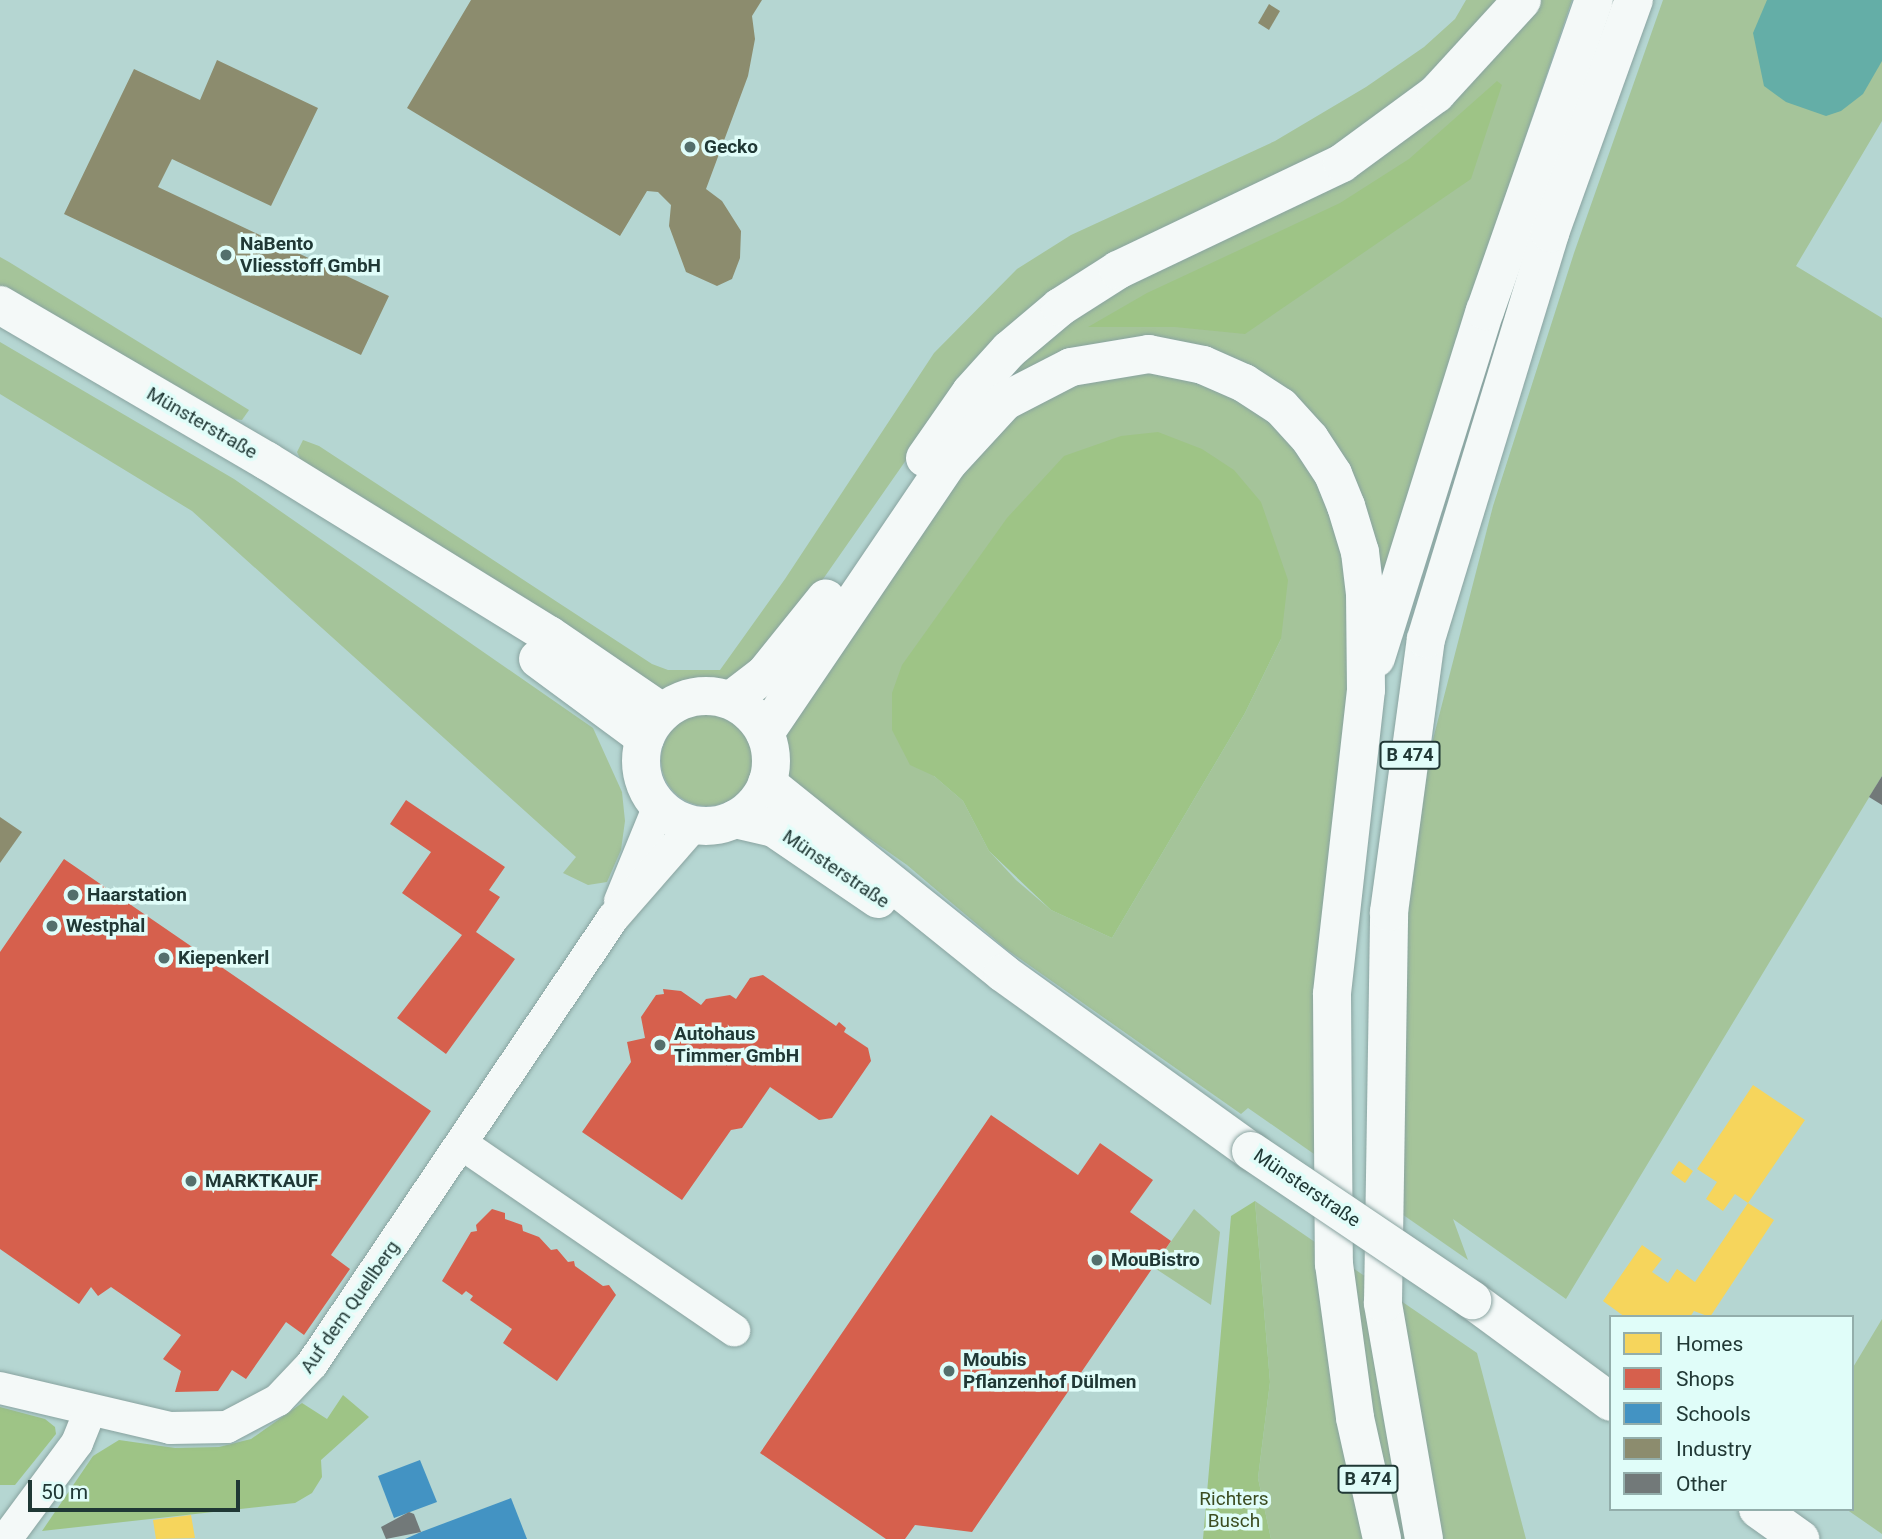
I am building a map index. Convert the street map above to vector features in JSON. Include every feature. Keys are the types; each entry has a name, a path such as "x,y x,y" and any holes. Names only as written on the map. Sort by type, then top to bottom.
{"main road":[{"path":"732,700 765,674 805,629 971,392 1009,351 1060,307 1118,270 1342,163 1436,94 1522,0"},
{"name":"B 474","path":"1382,1539 1355,1418 1334,1264 1332,994 1366,690 1485,311 1594,0"},
{"name":"B 474","path":"1424,1539 1383,1303 1382,1108 1389,912 1396,858 1426,639 1550,233 1634,0"},
{"name":"Münsterstraße","path":"0,305 267,461 401,546 534,656 654,725"},
{"path":"765,733 948,463 1005,401 1071,367 1149,354 1203,365 1253,389 1281,407 1328,465 1360,552 1366,690"},
{"path":"695,696 732,700 756,719 765,733 770,749 767,783 760,798 735,819 715,826 694,825 659,806 642,774 654,725 695,696"},
{"name":"Münsterstraße","path":"767,783 788,804 874,865 1003,973 1251,1151 1472,1300 1609,1401"},
{"name":"Münsterstraße","path":"735,819 774,828 864,890 1003,973"},
{"path":"1762,1511 1800,1539"}],"street":[{"name":"Auf dem Quellberg","path":"613,918 659,806"},
{"name":"Auf dem Quellberg","path":"0,1388 170,1428 227,1427 278,1400 312,1364 613,918 694,825"},
{"path":"462,1144 734,1330"},
{"path":"9,1518 76,1443 90,1410"}],"green space":[{"path":"1466,0 1504,0 1381,120 948,400 814,592 799,624 723,687 664,692 302,463 297,452 303,440 319,446 652,664 668,670 720,670 785,579 934,353 1017,269 1071,235 1275,141 1366,87 1424,47 1455,19"},
{"path":"1539,0 1572,0 1465,315 1381,595 1361,511 1217,358 993,389 1080,310 1191,251"},
{"path":"1663,0 1882,0 1882,121 1796,266 1882,318 1882,776 1566,1299 1453,1219 1468,1260 1399,1212 1407,885 1431,747 1493,506 1574,253"},
{"path":"1497,81 1502,85 1471,179 1245,334 1175,327 1088,327 1147,293 1340,203 1409,159"},
{"path":"0,257 249,410 242,420 227,418 0,287"},
{"path":"0,342 234,479 593,728 622,792 625,821 621,850 607,882 588,885 563,873 576,857 192,511 0,394"},
{"path":"1148,370 1211,383 1276,423 1335,510 1354,637 1317,975 1314,1154 1248,1108 1241,1114 1006,949 907,865 803,792 783,772 783,733 959,477 1005,424 1064,385","holes":["1281,639 1245,713 1112,938 1051,910 1016,880 989,851 963,801 934,776"]},
{"path":"1158,432 1202,449 1234,470 1261,502 1288,580 1281,639 1245,713 1112,938 1051,910 989,851 963,801 934,776 910,765 892,730 892,693 902,665 1007,518 1064,456 1121,436"},
{"path":"707,714 725,717 740,727 750,742 753,760 750,778 740,793 725,803 707,806 689,803 674,793 664,778 661,760 664,742 674,727 689,717"},
{"path":"1255,1201 1477,1353 1526,1539 1271,1539 1258,1478 1270,1382"},
{"name":"Richters Busch","path":"1255,1201 1270,1382 1258,1478 1271,1539 1203,1539 1231,1216"},
{"path":"1194,1209 1220,1232 1211,1305 1153,1267"},
{"path":"1882,1319 1882,1534 1849,1511 1854,1511 1854,1366"},
{"path":"343,1395 369,1417 321,1460 322,1477 312,1493 295,1503 42,1531 93,1456 119,1440 175,1448 219,1447 251,1439 302,1403 327,1419"},
{"path":"0,1407 45,1419 55,1427 56,1434 15,1485 0,1485"}],"water":[{"path":"1767,0 1882,0 1882,61 1863,94 1841,111 1826,116 1786,102 1764,86 1753,33"}],"building: Homes":[{"path":"1753,1085 1805,1120 1748,1203 1735,1194 1723,1211 1706,1199 1717,1182 1697,1169"},
{"path":"1679,1161 1693,1171 1685,1183 1671,1173"},
{"path":"1748,1203 1774,1220 1711,1315 1694,1311 1691,1315 1622,1315 1603,1301 1642,1245 1662,1259 1652,1272 1668,1283 1677,1269 1695,1282"},
{"path":"191,1515 195,1538 156,1539 153,1520"}],"building: Shops":[{"path":"406,800 505,867 489,890 500,897 476,932 515,959 446,1054 397,1018 462,935 402,893 431,852 390,824"},
{"name":"MARKTKAUF","path":"64,859 431,1111 331,1255 350,1269 304,1335 286,1322 246,1379 232,1370 218,1391 175,1392 181,1371 163,1359 181,1335 111,1287 98,1296 91,1287 79,1304 0,1249 0,952"},
{"path":"763,975 836,1026 839,1022 846,1028 844,1032 868,1048 871,1061 832,1118 819,1120 770,1087 742,1128 731,1130 682,1200 582,1132 631,1062 627,1042 645,1038 641,1017 656,995 664,994 663,989 681,991 701,1005 706,999 730,995 736,999 750,978"},
{"name":"Moubis Pflanzenhof Dülmen","path":"991,1115 1078,1175 1100,1143 1153,1180 1130,1212 1171,1241 972,1532 915,1525 905,1539 886,1539 760,1453"},
{"path":"492,1209 505,1213 505,1219 522,1225 523,1231 539,1237 551,1250 557,1249 568,1262 574,1261 575,1266 603,1286 609,1285 616,1295 557,1381 503,1343 512,1329 470,1300 473,1296 466,1291 462,1295 442,1281 471,1232 477,1231 476,1225"}],"building: Schools":[{"path":"420,1460 437,1502 394,1518 378,1476"},
{"path":"511,1498 527,1539 405,1539 421,1532"}],"building: Industry":[{"path":"471,0 762,0 752,16 755,39 748,76 706,189 722,201 741,231 740,258 732,279 717,286 686,272 669,226 671,205 658,192 647,191 620,236 407,108"},
{"path":"1269,4 1280,11 1269,30 1258,23"},
{"path":"217,60 318,108 271,206 172,159 158,187 389,296 361,355 64,214 134,69 200,100"},
{"path":"0,817 22,832 0,863"}],"building: Other":[{"path":"1882,776 1882,805 1869,797"},
{"path":"409,1512 414,1514 421,1532 386,1539 381,1527"}],"place":[{"name":"Gecko","path":"690,147"},
{"name":"NaBento Vliesstoff GmbH","path":"226,255"},
{"name":"Haarstation","path":"73,895"},
{"name":"Westphal","path":"52,926"},
{"name":"Kiepenkerl","path":"164,958"},
{"name":"Autohaus Timmer GmbH","path":"660,1045"},
{"name":"MARKTKAUF","path":"191,1181"},
{"name":"MouBistro","path":"1097,1260"},
{"name":"Moubis Pflanzenhof Dülmen","path":"949,1371"}]}
